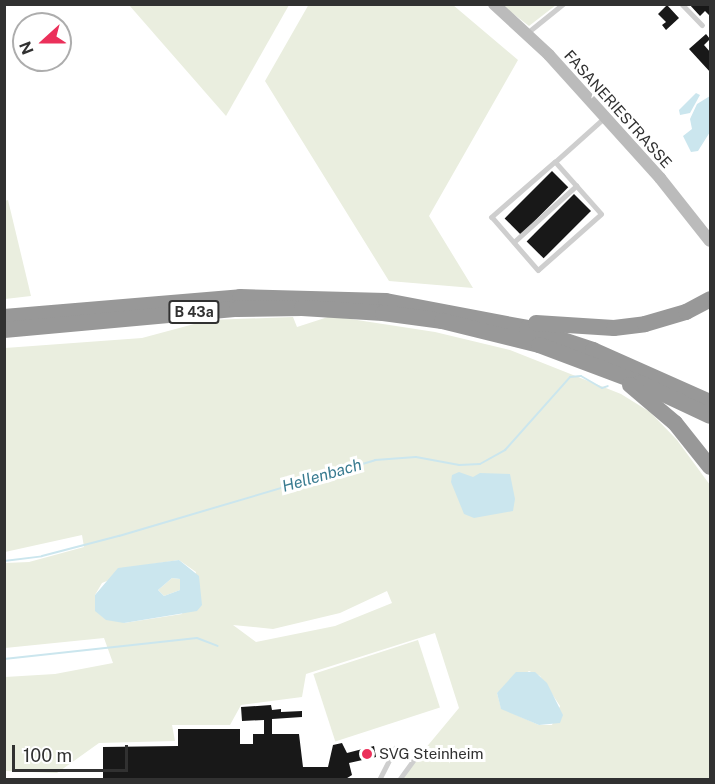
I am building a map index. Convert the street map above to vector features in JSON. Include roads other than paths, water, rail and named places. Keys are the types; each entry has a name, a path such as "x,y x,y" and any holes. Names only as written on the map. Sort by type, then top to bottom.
{"highway":[{"name":"B 43a","path":"4,317 201,299 294,295 386,301 464,314 527,328 593,350 711,402"},
{"path":"464,314 546,325 614,328 662,319 711,299"},
{"name":"B 43a","path":"4,330 198,312 336,309 442,321 500,334 616,373 711,416"},
{"path":"616,373 675,423 711,467"}],"street":[{"name":"FASANERIESTRASSE","path":"494,4 527,33 605,117 711,241"}],"lane":[{"path":"527,33 563,4"},
{"path":"682,4 702,25"},
{"path":"555,162 601,214 538,270 492,217 605,117"},
{"path":"514,242 576,186"},
{"path":"380,780 395,748"},
{"path":"399,780 417,755"}],"water":[{"path":"696,93 700,95 690,113 680,115 679,110"},
{"path":"710,96 710,132 698,151 691,152 683,136 692,129 690,119 697,104"},
{"path":"459,472 473,477 480,473 510,474 515,499 513,511 474,518 464,514 451,482 452,475"},
{"path":"179,560 199,576 202,605 197,611 124,623 106,620 95,611 95,595 118,568","holes":["172,578 180,579 180,590 164,596 158,590"]},
{"path":"516,672 535,672 547,683 563,715 560,723 539,725 501,709 497,693"}],"waterway":[{"name":"Hellenbach","path":"4,561 42,556 119,536 375,460 416,457 459,465 480,464 505,450 570,377 581,376 602,388 608,386"},
{"path":"4,659 197,638 218,646"}],"place":[{"name":"SVG Steinheim","path":"367,754"}]}
